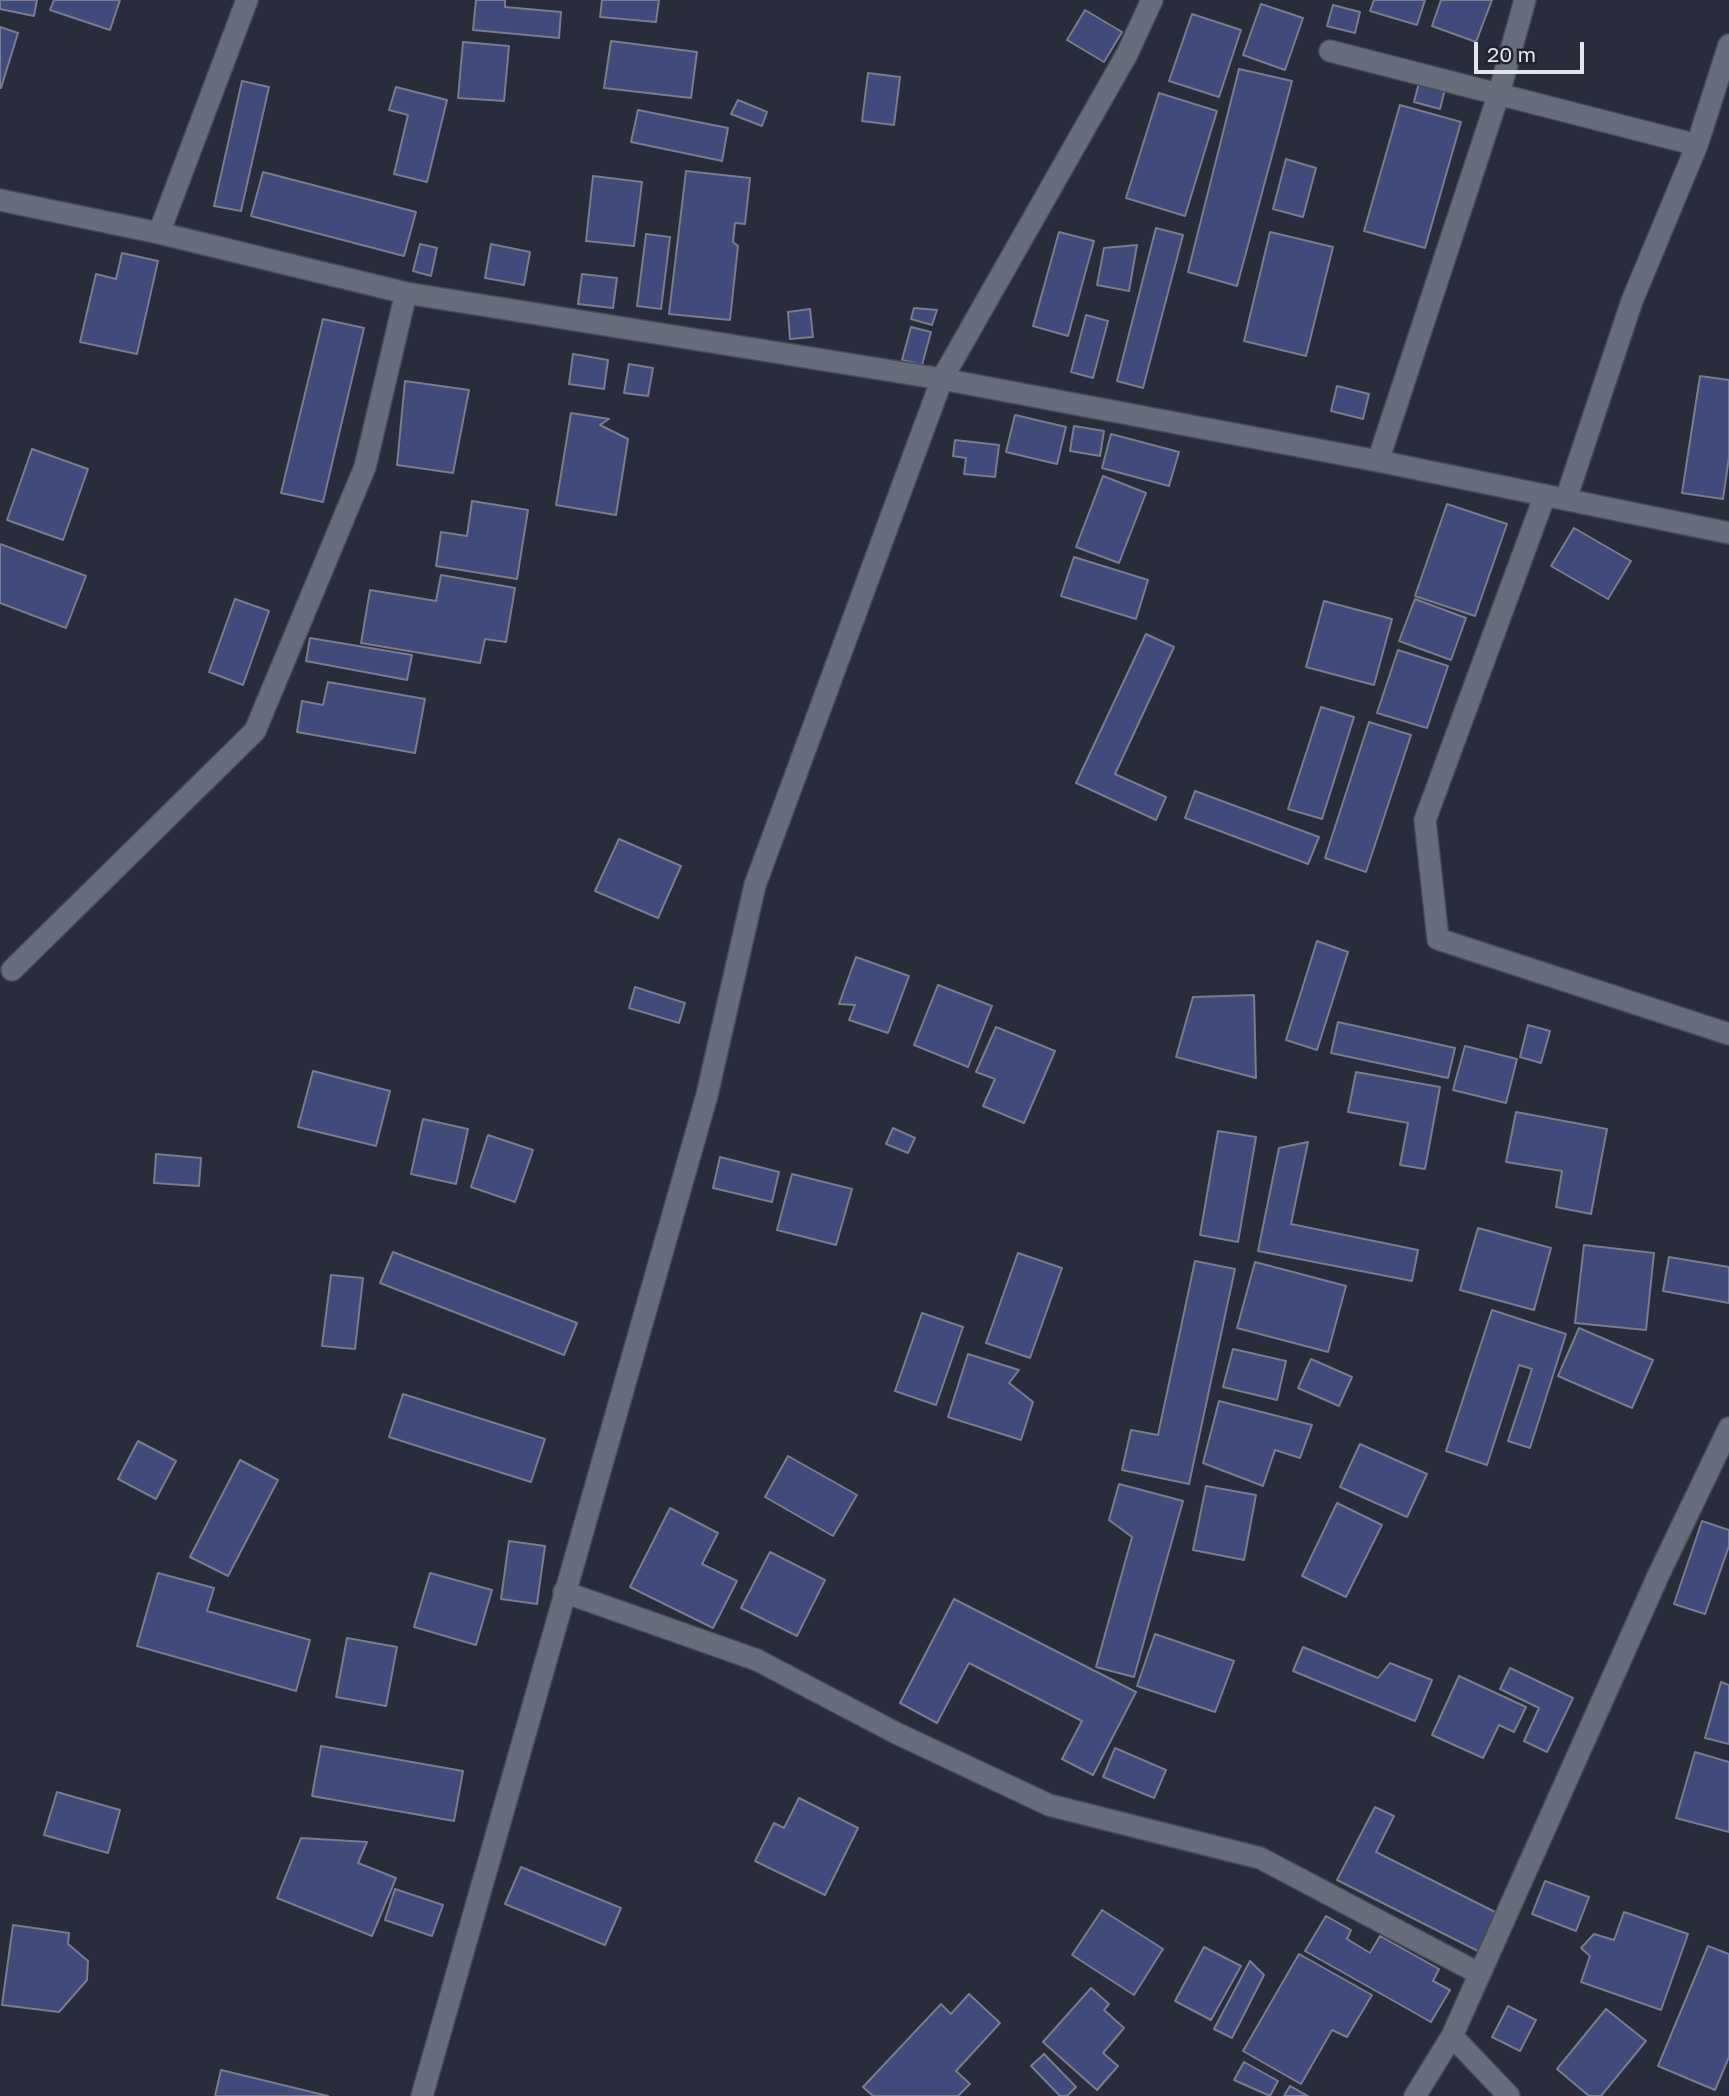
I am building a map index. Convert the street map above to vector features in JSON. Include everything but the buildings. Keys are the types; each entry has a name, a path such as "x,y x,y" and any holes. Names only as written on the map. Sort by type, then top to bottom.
{"street":[{"path":"159,233 247,0"},
{"path":"422,2096 707,1095 755,885 942,379 1127,54 1152,0"},
{"path":"1378,461 1499,93 1525,0"},
{"path":"1729,45 1697,145 1425,820 1438,939 1729,1034"},
{"path":"1330,51 1697,145"},
{"path":"0,200 159,233 406,293 942,379 1378,461 1729,533"},
{"path":"12,971 255,731 365,467 406,293"},
{"path":"1415,2096 1452,2036 1658,1576 1729,1427"},
{"path":"564,1592 757,1660 896,1733 1049,1805 1260,1858 1480,1974"},
{"path":"1452,2036 1509,2096"}]}
